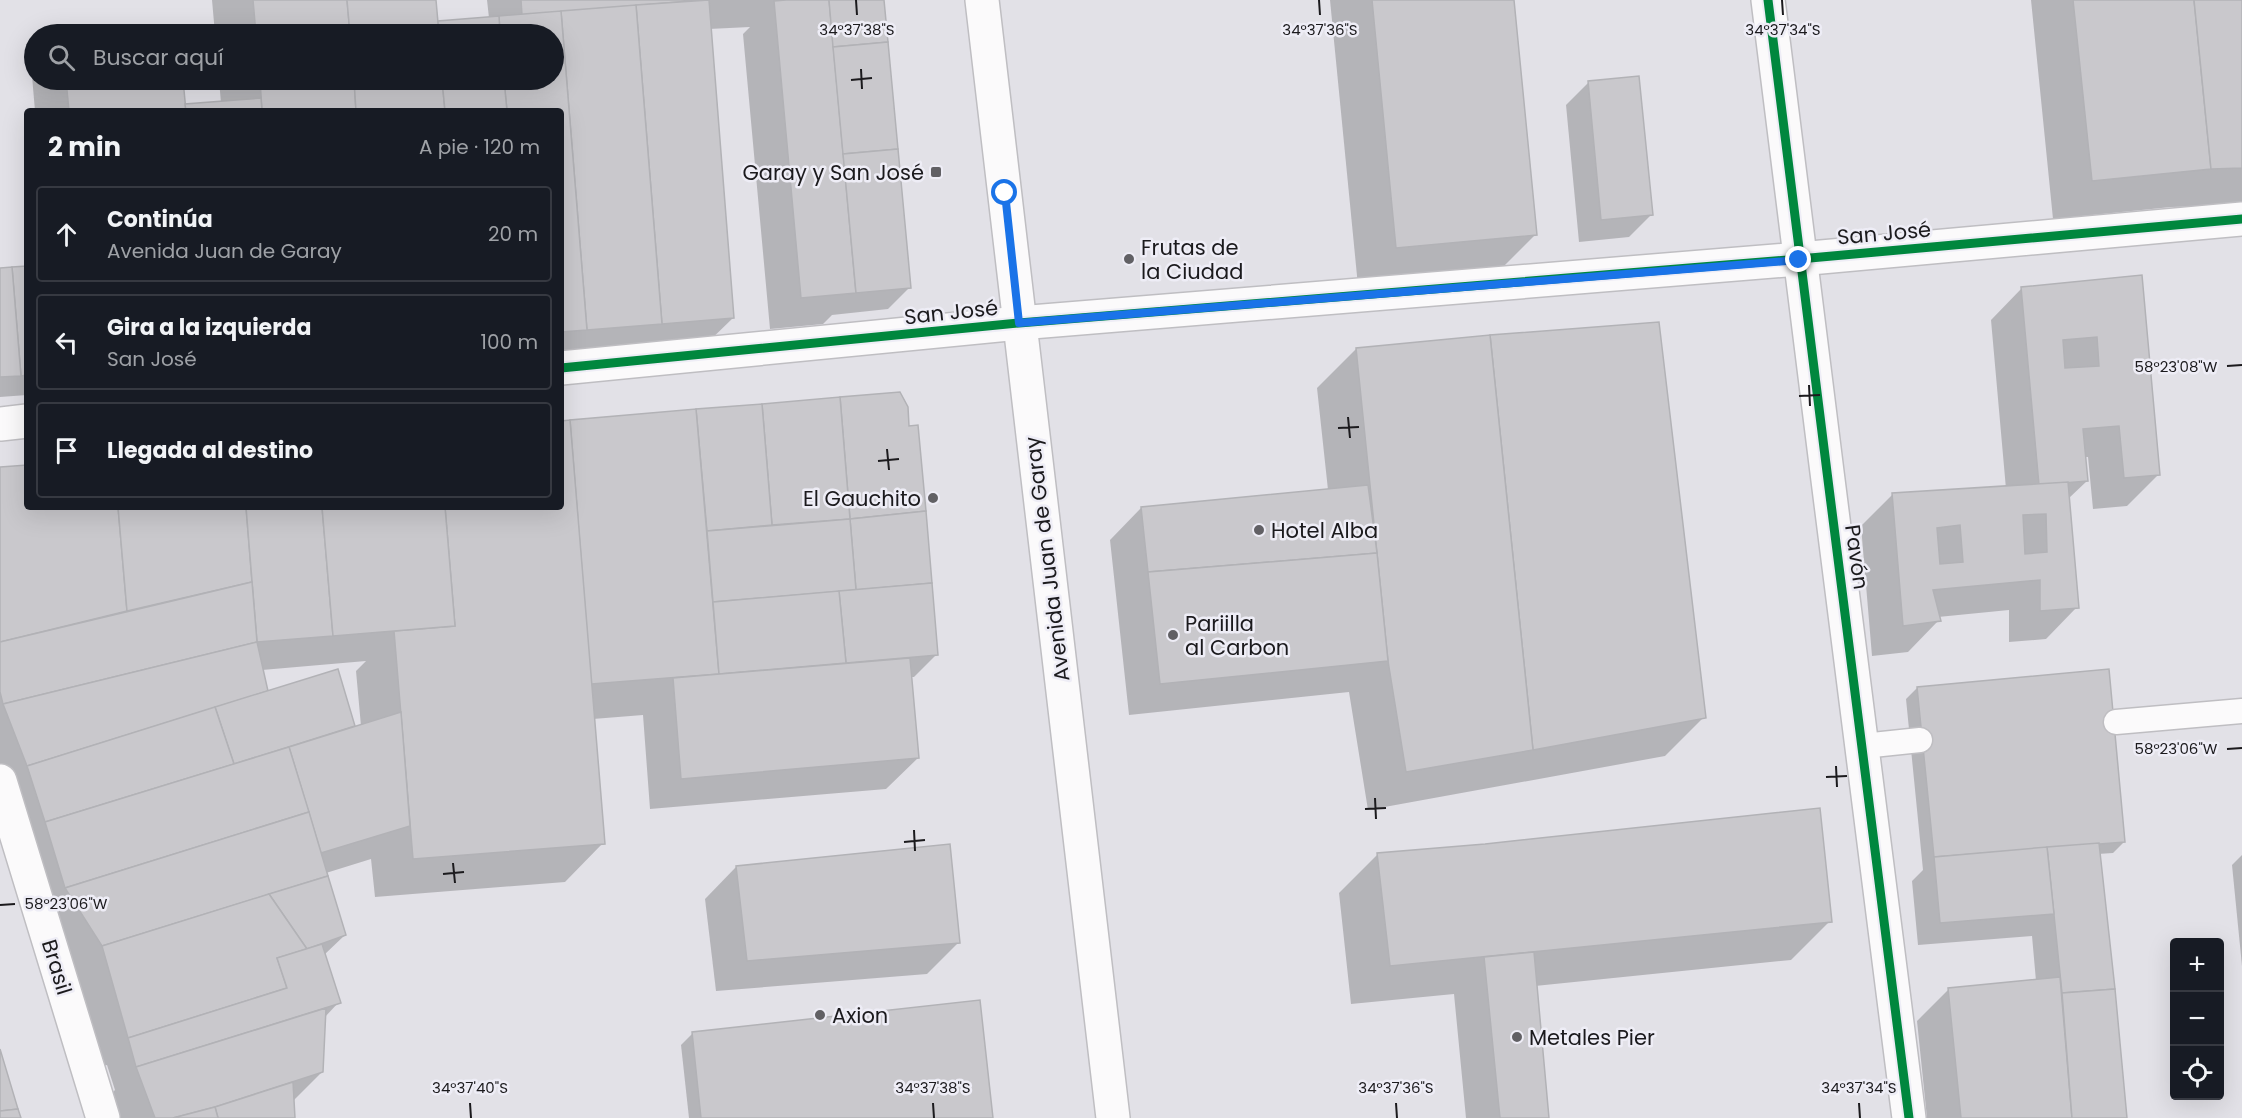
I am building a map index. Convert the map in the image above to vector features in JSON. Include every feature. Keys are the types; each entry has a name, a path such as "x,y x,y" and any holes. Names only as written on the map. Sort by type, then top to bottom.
{"street":[{"name":"Avenida Juan de Garay","path":"982,0 1113,1118"},
{"name":"Pavón","path":"1768,0 1909,1118"},
{"name":"San José","path":"564,368 1019,323 1799,260 2242,219"},
{"path":"0,424 24,422"},
{"name":"Brasil","path":"0,781 103,1118"}],"lane":[{"path":"2116,722 2242,711"},
{"path":"1863,746 1920,740"}],"building":[{"path":"253,0 347,0 349,24 255,24"},
{"path":"347,0 436,0 438,24 349,24"},
{"path":"521,0 702,0 522,15"},
{"path":"709,0 734,318 662,324 636,5"},
{"path":"829,0 856,293 801,298 774,1"},
{"path":"829,0 884,0 888,42 833,47"},
{"path":"1372,0 1514,0 1537,235 1396,248"},
{"path":"2073,0 2194,0 2211,169 2092,181"},
{"path":"2194,0 2242,0 2242,168 2211,169"},
{"path":"636,5 662,324 587,330 564,24 562,24 561,11"},
{"path":"561,11 562,24 499,24 499,16"},
{"path":"499,16 499,24 438,24 438,21"},
{"path":"888,42 898,149 843,154 833,47"},
{"path":"564,48 587,330 564,332 564,108 507,108 505,90 564,90"},
{"path":"1639,76 1653,215 1601,220 1588,81"},
{"path":"67,90 184,90 186,108 69,108"},
{"path":"261,90 355,90 356,108 262,108"},
{"path":"355,90 443,90 445,108 356,108"},
{"path":"443,90 505,90 507,108 445,108"},
{"path":"261,98 262,108 186,108 185,104"},
{"path":"898,149 911,288 856,293 843,154"},
{"path":"24,266 24,376 21,376 12,267"},
{"path":"12,267 21,376 0,377 0,268"},
{"path":"2142,275 2160,475 2124,478 2119,426 2083,429 2088,481 2039,485 2021,287","holes":["2097,337 2099,366 2065,368 2063,340"]},
{"path":"1659,322 1706,718 1533,750 1490,335"},
{"path":"1490,335 1533,750 1406,772 1388,661 1356,348"},
{"path":"900,392 908,407 909,426 918,425 926,511 850,519 840,397"},
{"path":"840,397 850,519 772,525 762,404"},
{"path":"762,404 772,525 707,531 696,409"},
{"path":"696,409 719,674 591,684 570,420"},
{"path":"570,420 605,844 413,859 394,631 455,626 445,510 564,510 564,421"},
{"path":"24,465 24,510 118,510 127,611 0,642 0,467"},
{"path":"2068,482 2079,608 2040,611 2040,580 1933,590 1941,621 1903,626 1892,493","holes":["2046,514 2047,552 2025,554 2023,515","1960,525 1963,562 1940,564 1937,528"]},
{"name":"Hotel Alba","path":"1368,485 1377,553 1148,572 1141,507"},
{"path":"118,510 246,510 252,582 127,611"},
{"path":"246,510 322,510 333,636 257,642"},
{"path":"322,510 445,510 455,626 333,636"},
{"path":"926,511 932,583 856,590 850,519"},
{"path":"850,519 856,590 713,602 707,531"},
{"path":"1377,553 1388,661 1160,684 1148,572"},
{"path":"252,582 257,642 3,704 0,692 0,642"},
{"path":"932,583 938,655 846,663 839,591"},
{"path":"839,591 846,663 719,674 713,602"},
{"path":"257,642 268,691 27,766 3,704"},
{"path":"910,658 919,758 681,779 673,678"},
{"path":"338,669 355,726 234,764 215,707"},
{"path":"2109,669 2125,842 1934,857 1917,687"},
{"path":"215,707 234,764 45,822 27,766"},
{"path":"401,712 410,826 321,853 289,747"},
{"path":"289,747 309,812 65,888 45,822"},
{"path":"1820,808 1832,922 1390,966 1377,853 1485,844"},
{"path":"309,812 328,876 102,946 65,888"},
{"path":"2099,843 2115,989 2062,993 2047,847"},
{"path":"950,844 960,943 747,961 736,866"},
{"path":"2047,847 2054,914 1940,923 1934,857"},
{"path":"328,876 346,935 307,949 269,894"},
{"path":"269,894 307,949 277,958 287,988 128,1038 102,946"},
{"path":"322,944 341,1003 136,1067 128,1038 287,988 277,958"},
{"name":"Metales Pier","path":"1534,952 1549,1118 1500,1118 1484,957"},
{"path":"2060,977 2072,1118 1961,1118 1948,988"},
{"path":"2115,989 2127,1118 2072,1118 2062,993"},
{"path":"980,1000 993,1118 701,1118 692,1032"},
{"path":"326,1008 323,1072 215,1107 173,1118 155,1118 136,1067"},
{"path":"0,1049 18,1109 0,1111"},
{"path":"293,1082 295,1118 218,1118 215,1107"},
{"path":"215,1107 218,1118 173,1118"},
{"path":"18,1109 21,1118 0,1118 0,1111"}],"cycle path":[{"path":"1768,0 1909,1118"},
{"path":"564,368 1019,323 1799,259 2242,219"}],"place":[{"name":"Garay y San José","path":"936,172"},
{"name":"Frutas de la Ciudad","path":"1129,259"},
{"name":"El Gauchito","path":"933,498"},
{"name":"Hotel Alba","path":"1259,530"},
{"name":"Pariilla al Carbon","path":"1173,635"},
{"name":"Axion","path":"820,1015"},
{"name":"Metales Pier","path":"1517,1037"}],"route":[{"path":"1005,193 1019,323 1799,260"}]}
